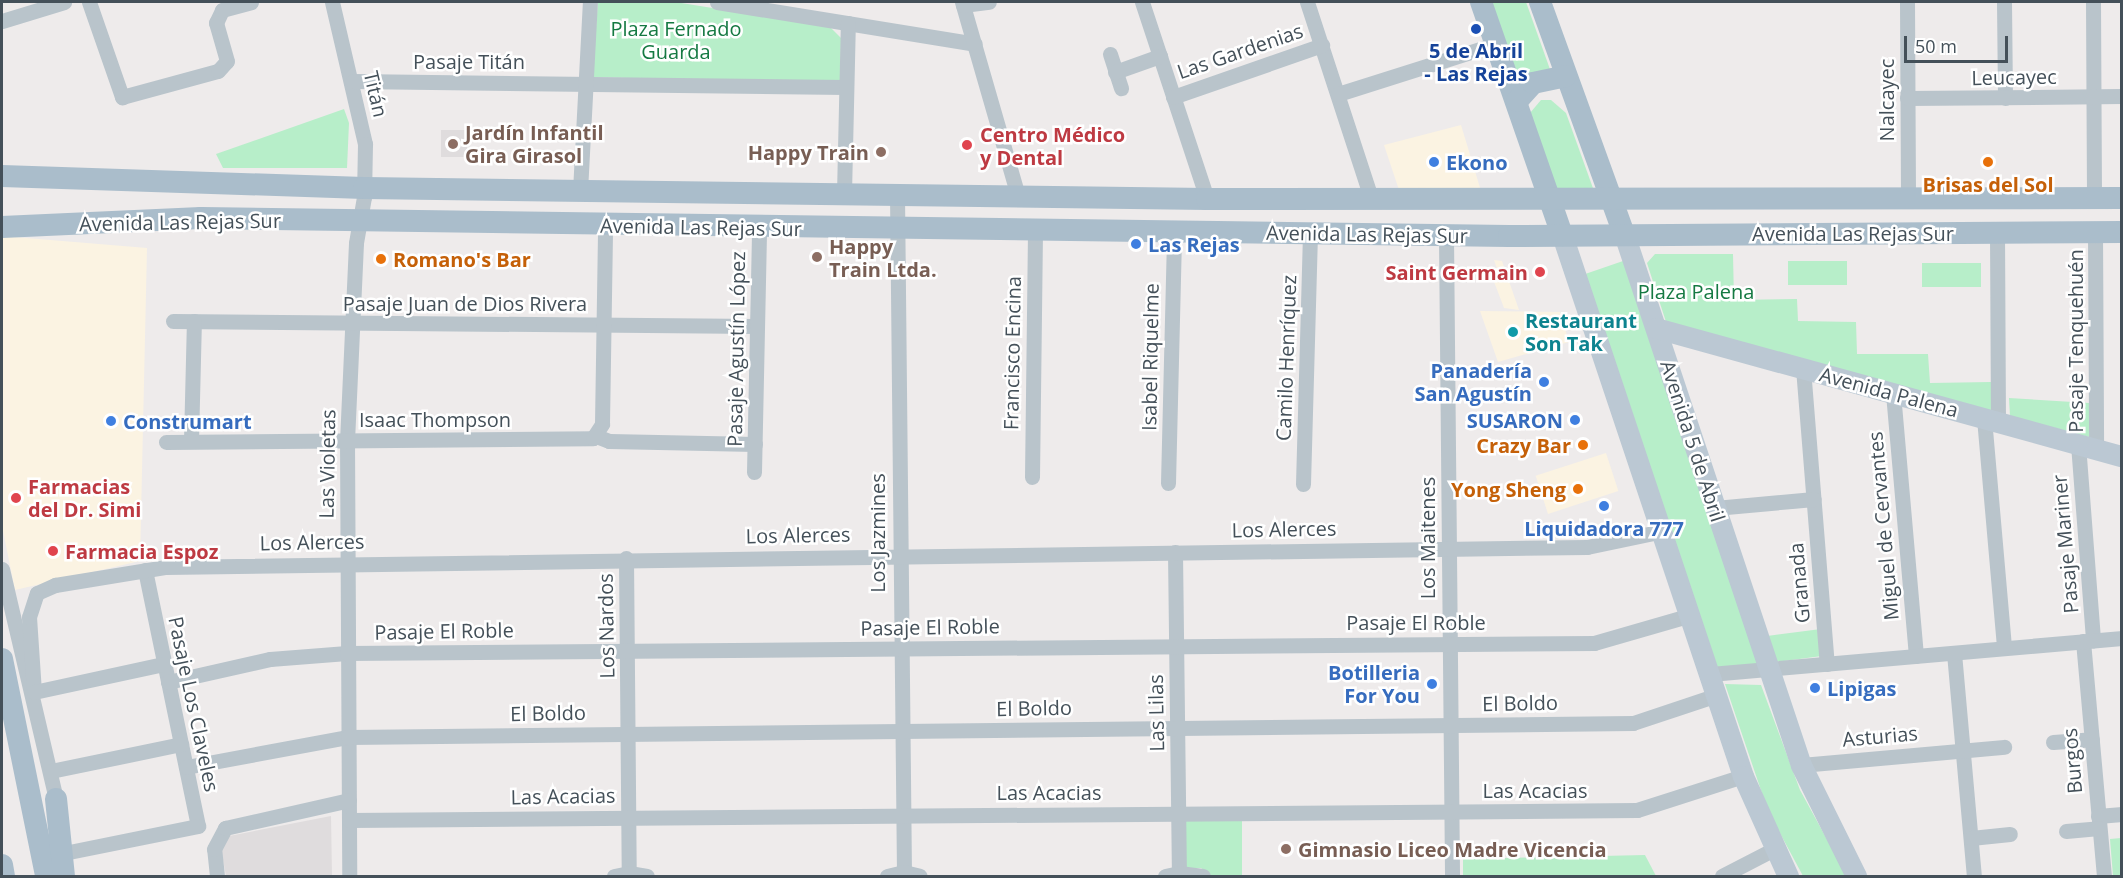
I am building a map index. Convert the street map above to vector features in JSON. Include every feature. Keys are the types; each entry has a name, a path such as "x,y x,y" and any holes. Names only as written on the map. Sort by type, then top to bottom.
{"main road":[{"path":"1481,2 1517,101 1691,615 1743,776 1788,876"},
{"name":"Avenida 5 de Abril","path":"1540,2 1624,234 1800,765 1856,876"},
{"path":"1517,101 1533,83 1565,76"},
{"name":"Avenida Las Rejas Sur","path":"3,175 364,192 580,191 1372,201 2121,198"},
{"path":"316,220 364,192"},
{"name":"Avenida Las Rejas Sur","path":"2,226 201,218 897,230 1035,229 1446,236 2121,232"},
{"name":"Avenida Palena","path":"1656,328 2121,456"},
{"path":"2,659 46,876"},
{"path":"56,799 64,876"},
{"path":"2,865 4,876"}],"street":[{"path":"2,21 64,2"},
{"path":"89,2 117,93 127,97 218,70 226,61 216,23 221,6 251,2"},
{"name":"Titán","path":"332,2 353,81 365,144 364,192"},
{"path":"580,191 590,2"},
{"path":"717,2 794,8 848,23 975,44"},
{"path":"989,2 963,3 1018,196"},
{"path":"1142,2 1207,199"},
{"path":"1307,2 1372,201"},
{"name":"Nalcayec","path":"1907,2 1908,198"},
{"path":"2004,2 2005,98"},
{"path":"2093,2 2094,198"},
{"path":"844,194 848,23"},
{"path":"1338,94 1496,44"},
{"name":"Las Gardenias","path":"1173,97 1322,45"},
{"path":"1110,54 1121,88"},
{"path":"1115,72 1160,56"},
{"name":"Pasaje Titán","path":"353,81 585,82 846,87"},
{"name":"Leucayec","path":"1907,98 2121,96"},
{"name":"Las Violetas","path":"349,876 347,440 352,324 359,222 364,192"},
{"name":"Los Jazmines","path":"897,194 898,554 904,872"},
{"path":"596,436 602,424 605,225"},
{"name":"Pasaje Agustín López","path":"754,472 759,228"},
{"name":"Francisco Encina","path":"1032,477 1035,229"},
{"name":"Isabel Riquelme","path":"1168,483 1174,232"},
{"path":"1997,232 1991,420 2004,648"},
{"name":"Pasaje Tenquehuén","path":"2087,446 2095,232"},
{"name":"Camilo Henríquez","path":"1303,484 1310,234"},
{"name":"Los Maitenes","path":"1446,236 1452,876"},
{"name":"Pasaje Juan de Dios Rivera","path":"173,321 757,326"},
{"path":"191,441 194,321"},
{"name":"Granada","path":"1803,369 1827,664"},
{"name":"Miguel de Cervantes","path":"1893,393 1916,656"},
{"name":"Isaac Thompson","path":"166,442 585,440 596,436 609,441 755,444"},
{"name":"Pasaje Mariner","path":"2087,446 2088,641"},
{"path":"1715,508 1814,499"},
{"name":"Los Alerces","path":"34,692 29,617 33,598 55,585 145,570 346,562 1598,547 1662,531"},
{"name":"Las Lilas","path":"1172,875 1178,813 1175,552"},
{"name":"Los Nardos","path":"622,875 629,817 626,558"},
{"path":"2,569 16,636 34,692 75,876"},
{"name":"Pasaje Los Claveles","path":"145,570 198,826"},
{"name":"Pasaje El Roble","path":"168,682 270,659 347,653 1604,642 1691,615"},
{"path":"1710,674 2121,638"},
{"name":"Burgos","path":"2088,641 2092,739 2103,876"},
{"path":"1954,652 1974,876"},
{"path":"34,692 164,664"},
{"name":"El Boldo","path":"186,767 348,737 1633,723 1717,695"},
{"path":"2053,742 2092,739"},
{"path":"51,771 181,744"},
{"name":"Asturias","path":"1800,765 2004,747"},
{"name":"Las Acacias","path":"349,820 1644,810 1743,776"},
{"path":"217,876 214,857 218,836 232,825 349,800"},
{"path":"2066,831 2121,814"},
{"path":"69,852 198,826 218,836"},
{"path":"1971,838 2010,834"},
{"path":"1722,876 1774,849"},
{"path":"887,876 904,872 920,876"},
{"path":"622,875 647,876"},
{"path":"1172,875 1203,876"}],"shaded area":[{"path":"1461,125 1481,191 1399,190 1384,145"},
{"name":"Jardín Infantil Gira Girasol","path":"441,130 467,130 467,157 441,157"},
{"path":"2,236 147,248 140,561 15,590 2,526"},
{"path":"1494,260 1502,261 1519,310 1504,308 1493,279 1500,278"},
{"path":"1480,311 1560,312 1569,342 1498,362"},
{"path":"1606,453 1618,491 1548,514 1536,476"},
{"path":"331,816 332,876 226,876 220,844 224,837"}],"green space":[{"name":"Plaza Fernado Guarda","path":"598,2 675,2 830,27 841,38 840,84 592,77"},
{"path":"1489,2 1526,2 1552,75 1519,87"},
{"path":"1541,100 1551,100 1566,113 1594,191 1555,189 1530,113"},
{"path":"344,109 349,123 347,168 223,168 216,154"},
{"name":"Plaza Palena","path":"1655,254 1733,254 1734,300 1797,299 1798,321 1856,322 1857,354 1928,354 1930,383 1991,382 1991,414 1667,325 1647,263"},
{"path":"1623,261 1761,662 1720,676 1582,275"},
{"path":"1788,261 1847,261 1847,285 1788,285"},
{"path":"1922,263 1981,263 1981,287 1922,287"},
{"path":"2009,398 2089,403 2089,437 2010,416"},
{"path":"1821,629 1822,656 1776,662 1767,636"},
{"path":"1725,684 1761,685 1800,790 1847,876 1803,876 1768,811"},
{"path":"1184,820 1242,820 1242,876 1212,876 1201,868 1184,868"},
{"path":"2121,838 2121,876 2113,876 2110,839"},
{"path":"1645,855 1656,876 1463,876 1463,859"}],"place":[{"name":"5 de Abril - Las Rejas","path":"1476,29"},
{"name":"Jardín Infantil Gira Girasol","path":"453,144"},
{"name":"Centro Médico y Dental","path":"967,145"},
{"name":"Happy Train","path":"881,152"},
{"name":"Ekono","path":"1434,162"},
{"name":"Brisas del Sol","path":"1988,162"},
{"name":"Las Rejas","path":"1136,244"},
{"name":"Happy Train Ltda.","path":"817,257"},
{"name":"Romano's Bar","path":"381,259"},
{"name":"Saint Germain","path":"1540,272"},
{"name":"Restaurant Son Tak","path":"1513,332"},
{"name":"Panadería San Agustín","path":"1544,382"},
{"name":"SUSARON","path":"1575,420"},
{"name":"Construmart","path":"111,421"},
{"name":"Crazy Bar","path":"1583,445"},
{"name":"Yong Sheng","path":"1578,489"},
{"name":"Farmacias del Dr. Simi","path":"16,498"},
{"name":"Liquidadora 777","path":"1604,506"},
{"name":"Farmacia Espoz","path":"53,551"},
{"name":"Botilleria For You","path":"1432,684"},
{"name":"Lipigas","path":"1815,688"},
{"name":"Gimnasio Liceo Madre Vicencia","path":"1286,849"}]}
